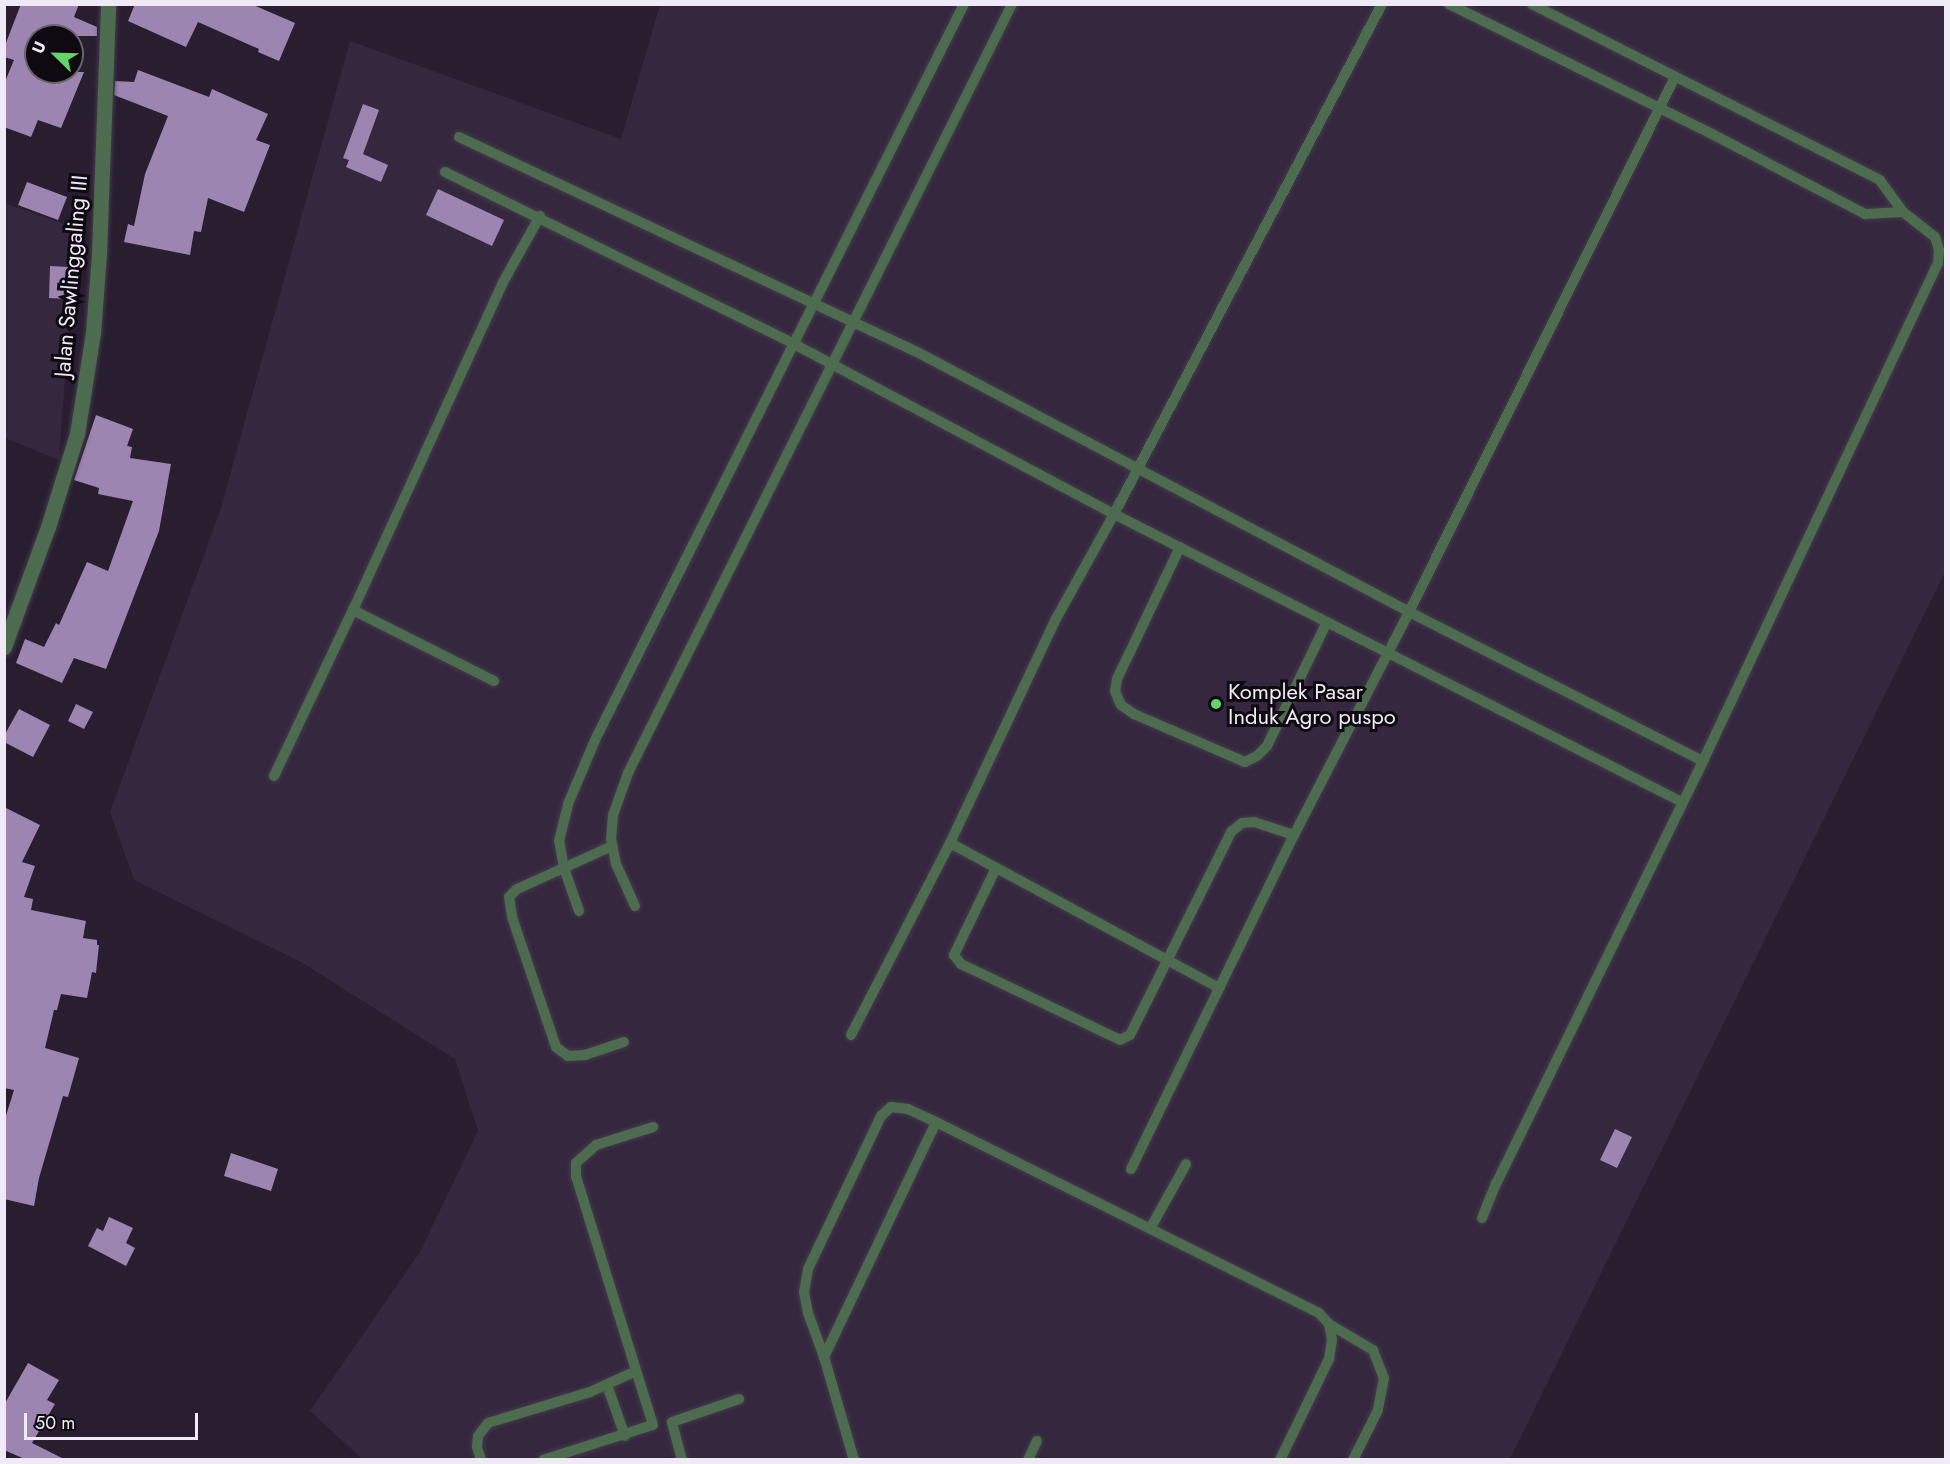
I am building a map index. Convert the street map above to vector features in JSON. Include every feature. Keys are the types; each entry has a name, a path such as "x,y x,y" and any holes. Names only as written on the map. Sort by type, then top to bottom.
{"street":[{"name":"Jalan Sawlinggaling III","path":"4,647 48,527 77,434 93,333 108,4"}],"lane":[{"path":"579,911 564,868 559,841 568,804 595,740 964,4"},
{"path":"635,906 616,864 612,846 613,815 628,772 1012,4"},
{"path":"851,1035 950,843 1057,617 1114,514 1382,4"},
{"path":"1449,4 1865,214 1903,212"},
{"path":"1482,1218 1496,1184 1703,761 1938,263 1939,250 1935,237 1903,212 1880,180 1532,4"},
{"path":"1131,1169 1294,835 1409,612 1675,77"},
{"path":"459,137 855,321 1409,612 1703,761"},
{"path":"445,172 540,216 794,344 1114,514 1682,802"},
{"path":"274,776 353,610 502,284 540,216"},
{"path":"1180,547 1117,679 1115,691 1121,705 1134,714 1245,762 1257,756 1267,746 1327,622"},
{"path":"353,610 494,681"},
{"path":"996,868 955,948 954,955 961,964 1120,1040 1130,1035 1231,832 1242,823 1254,822 1294,835"},
{"path":"950,843 1169,959 1219,988"},
{"path":"612,846 518,889 509,897 512,917 556,1047 568,1056 585,1055 624,1042"},
{"path":"854,1460 824,1357 808,1313 804,1292 813,1259 881,1116 891,1107 908,1109 1151,1227 1318,1313 1329,1324 1373,1350 1384,1378 1378,1410 1353,1460"},
{"path":"824,1357 936,1122"},
{"path":"652,1425 576,1177 576,1163 596,1145 653,1127"},
{"path":"1151,1227 1186,1164"},
{"path":"1280,1460 1329,1359 1332,1340 1329,1324"},
{"path":"481,1460 477,1447 478,1436 488,1423 607,1385 634,1372"},
{"path":"607,1385 625,1436"},
{"path":"543,1460 625,1436 652,1425 672,1422 739,1399"},
{"path":"672,1422 682,1460"},
{"path":"1028,1460 1037,1441"}],"shaded area":[{"path":"660,5 1945,5 1945,572 1510,1459 362,1459 310,1411 420,1252 478,1131 455,1059 301,962 134,880 110,812 220,511 350,41 621,139"},
{"path":"4,203 76,228 59,460 5,438"}],"building":[{"path":"21,4 79,4 74,17 97,27 97,36 84,36 84,24 24,24 24,84 79,84 61,128 38,120 31,137 4,127 4,84 14,60 4,57 4,48"},
{"path":"135,4 251,4 295,23 279,61 258,52 259,49 198,22 186,47 128,21"},
{"path":"138,70 209,97 212,89 268,114 256,140 270,145 244,212 208,198 201,232 194,231 190,255 124,242 128,224 134,226 145,174 168,116 114,95 115,81 134,82"},
{"path":"363,104 379,110 363,154 388,165 381,182 346,167 349,160 343,158"},
{"path":"27,182 67,197 58,220 18,205"},
{"path":"438,189 504,220 492,246 426,215"},
{"path":"50,266 69,267 68,299 49,298"},
{"path":"96,415 133,429 127,446 132,447 130,458 171,464 159,531 106,669 74,658 62,683 16,663 25,639 44,647 56,623 59,625 87,562 108,571 133,501 98,494 99,488 74,480"},
{"path":"76,704 93,712 84,729 68,721"},
{"path":"19,709 50,725 33,757 4,742 4,736"},
{"path":"4,807 40,825 22,862 35,866 24,897 33,899 31,910 86,921 83,938 97,940 97,945 99,945 96,973 92,972 87,998 61,994 57,1010 54,1010 45,1048 79,1058 68,1097 63,1096 39,1178 34,1206 4,1199 4,1122 14,1090 4,1088"},
{"path":"1615,1129 1632,1137 1617,1168 1600,1160"},
{"path":"231,1153 278,1169 271,1191 224,1176"},
{"path":"109,1217 133,1228 126,1243 135,1248 126,1266 88,1246 97,1228 103,1231"},
{"path":"28,1363 59,1380 47,1400 55,1404 32,1443 66,1460 27,1460 4,1450 4,1405"}],"place":[{"name":"Komplek Pasar Induk Agro puspo","path":"1216,704"}]}
